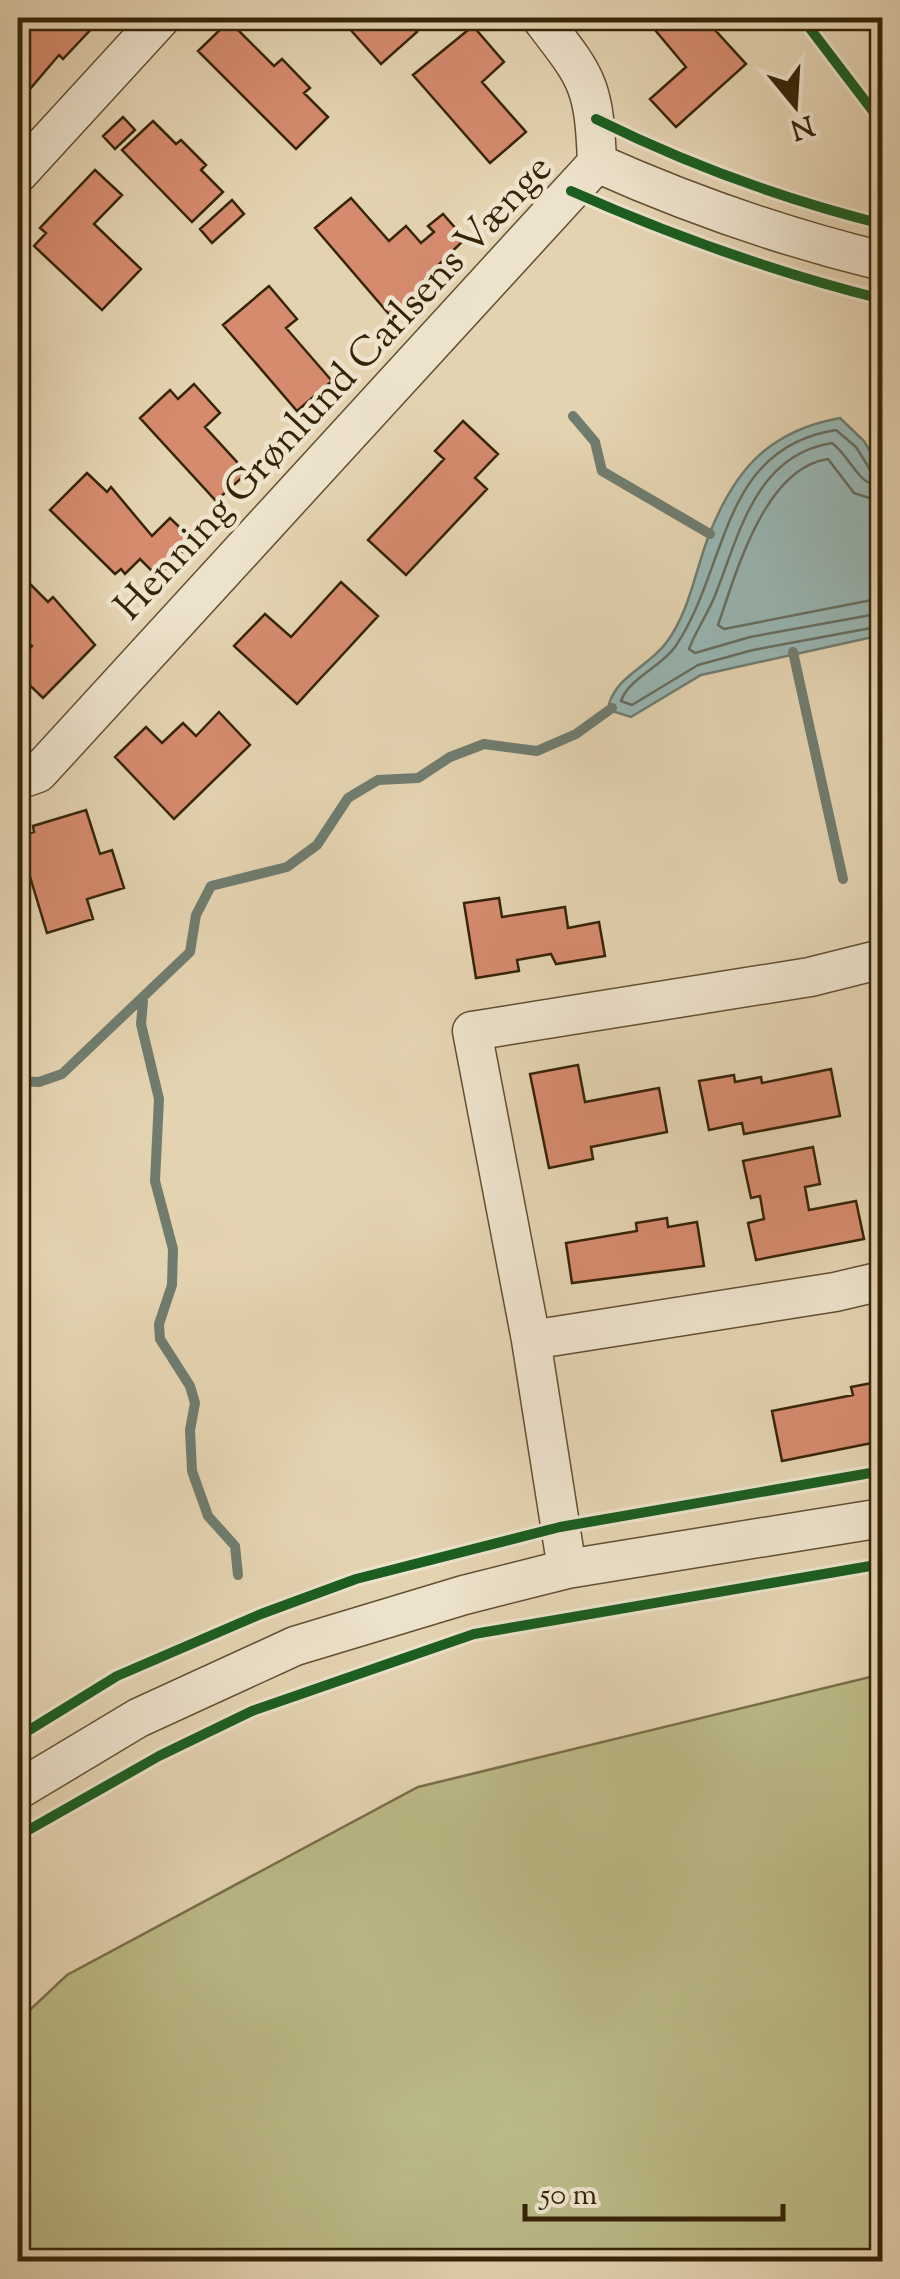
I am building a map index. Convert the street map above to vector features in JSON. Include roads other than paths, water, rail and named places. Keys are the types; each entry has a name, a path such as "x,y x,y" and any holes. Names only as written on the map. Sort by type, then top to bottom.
{"street":[{"path":"18,174 161,18"},
{"name":"Henning Grønlund Carlsens Vænge","path":"18,780 38,773 598,163 596,113 587,78 542,18"},
{"path":"598,163 671,196 789,239 882,261"},
{"path":"568,1569 531,1340 472,1031 810,978 882,959"},
{"path":"531,1340 835,1292 882,1280"},
{"path":"18,1790 138,1718 295,1646 464,1594 568,1569 882,1518"}],"water":[{"path":"840,418 864,441 882,471 882,635 701,675 631,717 615,712 609,704 619,685 659,651 674,631 719,512 743,472 774,443 793,432"}],"waterway":[{"path":"573,416 595,442 602,471 710,534"},
{"path":"793,652 843,879"},
{"path":"18,1081 39,1082 62,1074 190,952 196,915 211,886 287,867 317,845 348,798 378,780 418,778 450,757 484,744 537,751 576,734 612,708"},
{"path":"143,1001 141,1024 159,1099 155,1181 173,1249 172,1285 159,1324 160,1339 190,1386 195,1403 190,1430 192,1471 208,1516 235,1546 238,1575"}]}
